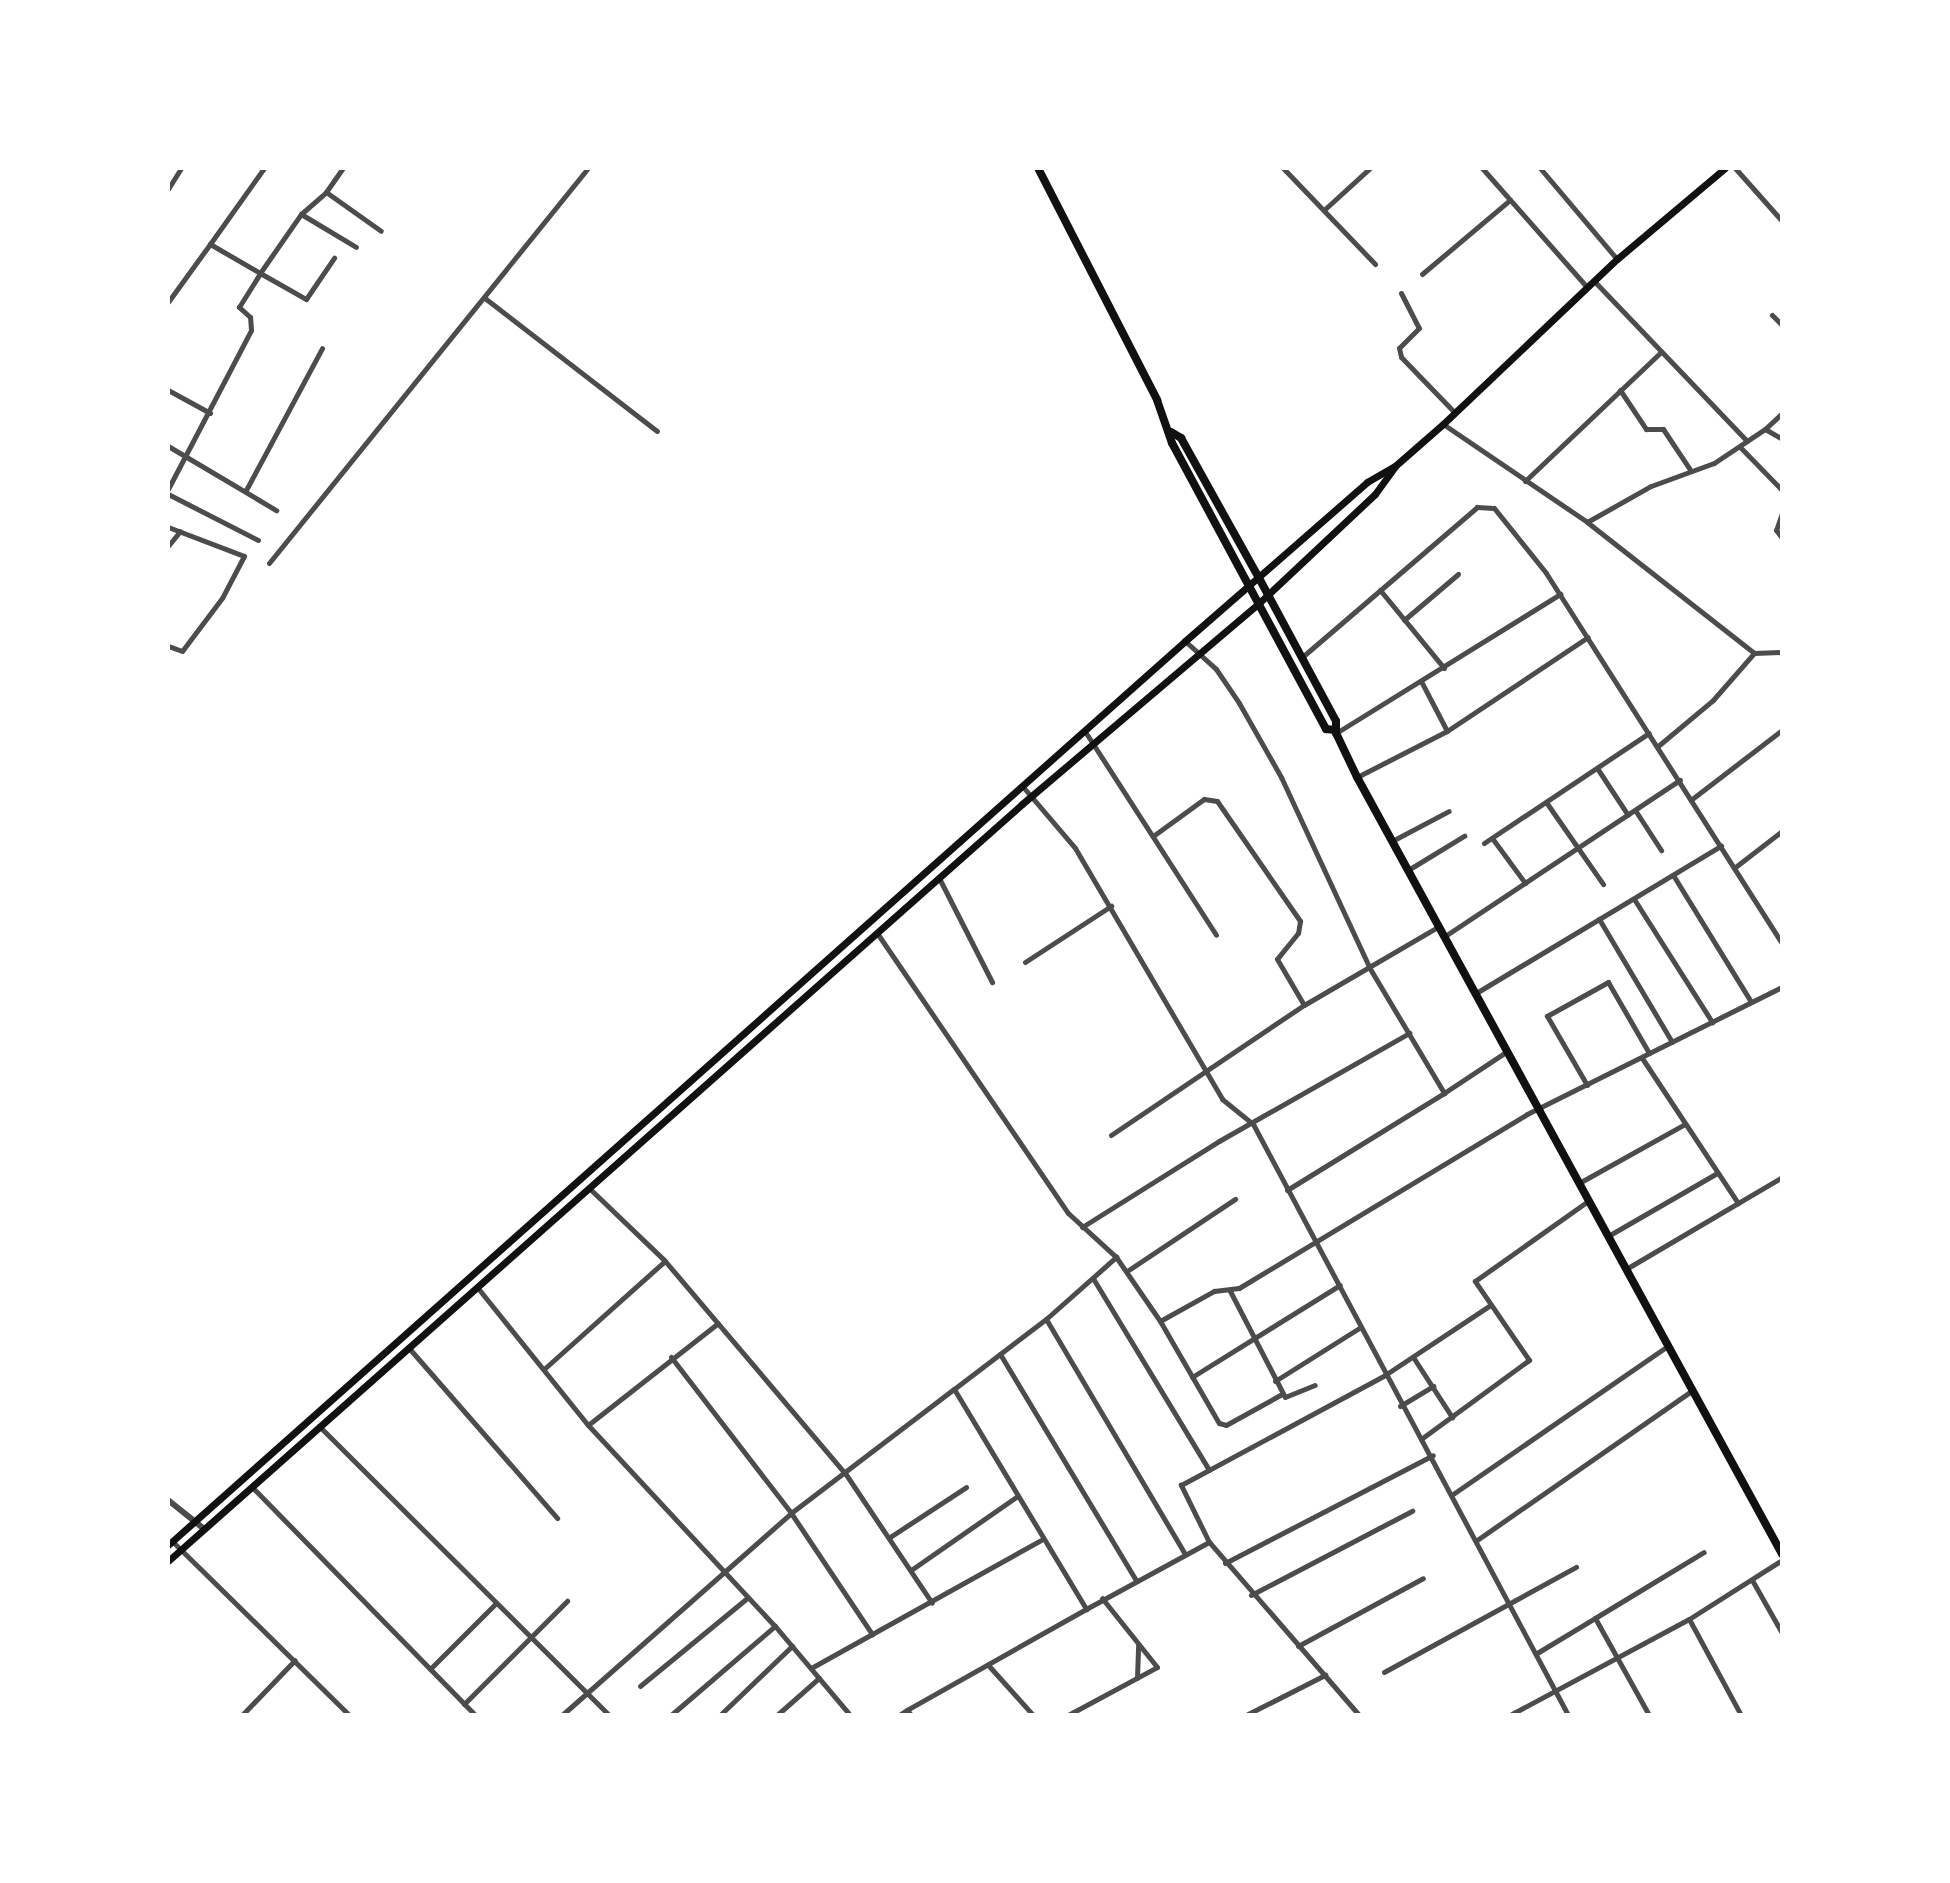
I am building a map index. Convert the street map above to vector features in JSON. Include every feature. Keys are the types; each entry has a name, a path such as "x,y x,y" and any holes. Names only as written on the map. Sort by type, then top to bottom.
{"highway":[{"path":"1038,168 1171,432 1172,443 1326,729 1336,732"},
{"path":"1171,432 1181,438 1259,578 1336,721 1336,732 1357,777 1476,993 1504,1054 1539,1108 1782,1557"}],"main road":[{"path":"170,1543 1086,733 1185,641 1367,482 1395,466 1456,413 1617,259 1725,168"},
{"path":"168,1561 1031,796 1268,596 1389,480 1395,466"}],"street":[{"path":"168,189 181,168"},
{"path":"168,302 264,168"},
{"path":"258,540 168,491 251,330 250,317 239,307 301,214 326,192 343,168"},
{"path":"269,563 337,474 486,299 588,168"},
{"path":"1283,168 1375,264"},
{"path":"1325,209 1370,168"},
{"path":"1482,168 1588,288"},
{"path":"1540,168 1617,259"},
{"path":"1735,168 1782,221"},
{"path":"326,192 381,231"},
{"path":"1422,274 1510,200"},
{"path":"301,214 356,247"},
{"path":"210,244 306,299 334,258"},
{"path":"1595,282 1747,441"},
{"path":"1401,293 1419,328 1399,348 1401,357 1456,413"},
{"path":"486,299 657,431"},
{"path":"1772,315 1782,325"},
{"path":"246,490 322,348"},
{"path":"1525,481 1661,352"},
{"path":"168,390 210,413"},
{"path":"1620,390 1646,429 1663,429 1691,471"},
{"path":"1587,522 1621,500 1740,447 1782,413"},
{"path":"1443,424 1587,522 1754,653 1782,652"},
{"path":"1765,429 1782,439"},
{"path":"168,446 276,510"},
{"path":"1740,447 1782,490"},
{"path":"1300,659 1477,507 1486,505 1494,508 1560,594 1782,943"},
{"path":"1782,513 1776,530 1782,538"},
{"path":"168,527 244,556 222,598 182,651 168,646"},
{"path":"168,546 180,531"},
{"path":"1404,620 1458,574"},
{"path":"1380,590 1444,668"},
{"path":"1336,732 1560,594"},
{"path":"1357,777 1447,731 1588,637"},
{"path":"1185,641 1239,703 1281,777 1369,967 1444,1093"},
{"path":"1658,746 1713,700 1754,653"},
{"path":"1421,681 1447,731"},
{"path":"1692,799 1782,730"},
{"path":"1086,733 1216,935"},
{"path":"1484,843 1649,733"},
{"path":"1597,768 1628,815"},
{"path":"1445,936 1680,780"},
{"path":"1024,788 1075,848 1222,1099 1253,1124 1319,1244 1400,1406 1433,1455 1568,1715"},
{"path":"1153,836 1204,799 1217,801 1300,921 1298,933 1277,959 1304,1005"},
{"path":"1546,802 1603,884"},
{"path":"1635,810 1661,850"},
{"path":"1392,841 1449,811"},
{"path":"1734,868 1782,831"},
{"path":"1408,870 1464,836"},
{"path":"1492,838 1525,883"},
{"path":"1476,993 1721,846"},
{"path":"1673,875 1751,1002"},
{"path":"939,878 992,982"},
{"path":"1634,899 1712,1022"},
{"path":"1025,962 1111,906"},
{"path":"1599,919 1672,1042"},
{"path":"1111,1135 1304,1005 1439,926"},
{"path":"877,933 996,1113 1082,1227 1127,1271 1222,1425 1282,1394"},
{"path":"1587,1085 1547,1016 1608,982 1649,1053"},
{"path":"1160,1321 1214,1291 1230,1291 1319,1244 1527,1114 1782,987"},
{"path":"1082,1227 1409,1033"},
{"path":"1287,1190 1504,1054"},
{"path":"1642,1058 1738,1203"},
{"path":"1579,1183 1685,1124"},
{"path":"1607,1236 1717,1173"},
{"path":"1625,1269 1782,1177"},
{"path":"589,1188 665,1261 845,1473 932,1603"},
{"path":"1127,1271 1235,1199"},
{"path":"1421,1439 1529,1360 1476,1287 1479,1276 1588,1201"},
{"path":"562,1715 791,1513 1046,1319 1094,1280 1116,1257"},
{"path":"544,1369 665,1261"},
{"path":"1094,1280 1209,1470"},
{"path":"1192,1377 1340,1285"},
{"path":"477,1287 588,1425 775,1626 850,1715"},
{"path":"1230,1291 1282,1394 1291,1398 1315,1385"},
{"path":"1359,1715 1225,1563 1209,1542 1181,1485 1385,1375 1489,1306"},
{"path":"1046,1319 1184,1552"},
{"path":"588,1425 718,1323"},
{"path":"1275,1381 1359,1328"},
{"path":"1453,1494 1669,1345"},
{"path":"408,1347 557,1518"},
{"path":"1000,1354 1136,1580"},
{"path":"671,1357 791,1513 872,1634"},
{"path":"1413,1357 1452,1417"},
{"path":"1400,1406 1433,1386"},
{"path":"954,1389 1041,1540 1086,1609"},
{"path":"1477,1540 1693,1390"},
{"path":"319,1426 494,1605 609,1715"},
{"path":"1225,1563 1433,1455"},
{"path":"252,1486 475,1715"},
{"path":"890,1537 966,1487"},
{"path":"911,1570 1016,1497"},
{"path":"168,1500 203,1528"},
{"path":"1251,1595 1412,1511"},
{"path":"811,1668 1041,1540"},
{"path":"899,1715 909,1713 1184,1552 1209,1542"},
{"path":"170,1543 181,1549 349,1715"},
{"path":"1537,1653 1704,1552"},
{"path":"1510,1715 1689,1619 1775,1566 1782,1557"},
{"path":"1384,1672 1576,1567"},
{"path":"1298,1646 1423,1578"},
{"path":"1752,1580 1782,1633"},
{"path":"640,1686 747,1598"},
{"path":"1068,1715 1157,1667 1102,1598"},
{"path":"464,1704 567,1601"},
{"path":"430,1669 494,1605"},
{"path":"1595,1618 1649,1715"},
{"path":"1689,1619 1741,1715"},
{"path":"671,1715 775,1626"},
{"path":"1137,1679 1138,1643"},
{"path":"720,1715 792,1646"},
{"path":"242,1715 295,1660"},
{"path":"989,1666 1033,1715"},
{"path":"1246,1715 1325,1675"},
{"path":"777,1715 819,1678"}]}
